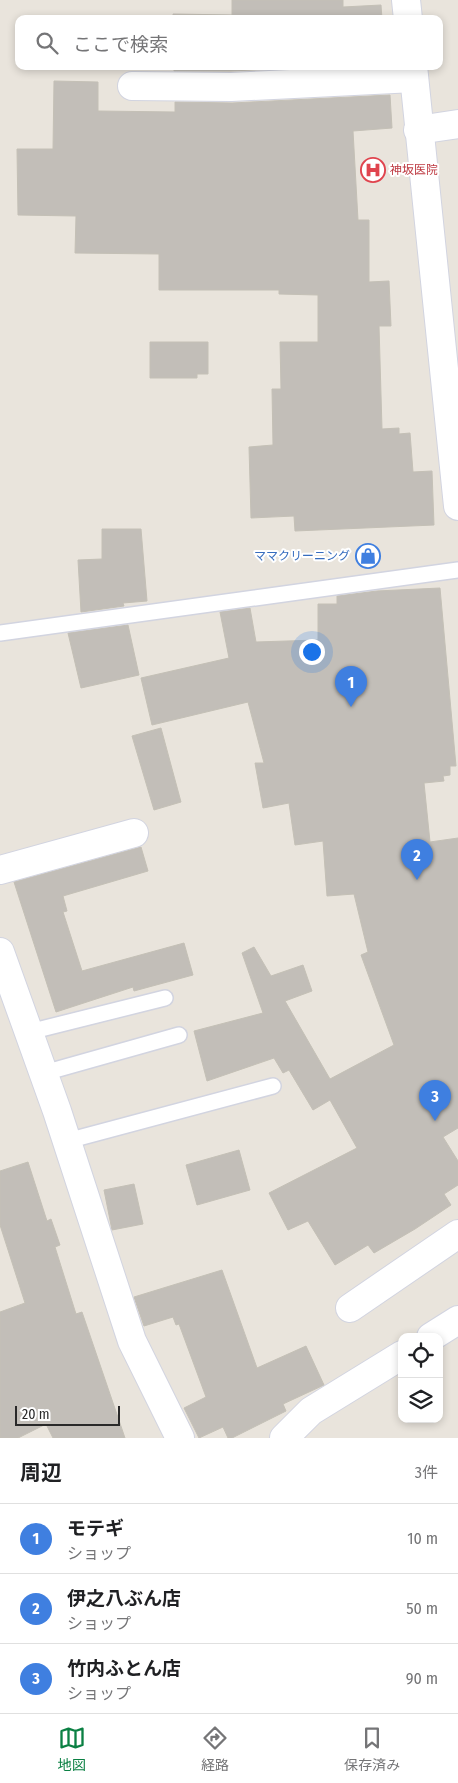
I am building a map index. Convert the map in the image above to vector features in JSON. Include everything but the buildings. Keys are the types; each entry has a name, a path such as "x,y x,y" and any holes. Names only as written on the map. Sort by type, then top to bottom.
{"street":[{"path":"406,0 408,15"},
{"path":"132,86 231,87 413,72 458,506"},
{"path":"418,130 458,124"},
{"path":"0,870 134,833"},
{"path":"0,952 44,1073 132,1341 180,1438"},
{"path":"350,1308 458,1234"},
{"path":"437,1333 458,1320"},
{"path":"284,1438 311,1411 398,1357"}],"lane":[{"path":"0,632 458,570"},
{"path":"29,1032 165,998"},
{"path":"44,1073 179,1035"},
{"path":"67,1141 273,1086"}],"place":[{"name":"神坂医院","path":"373,170"},
{"name":"ママクリーニング","path":"368,556"},
{"name":"モテギ","path":"351,707"},
{"name":"伊之八ぶん店","path":"417,880"},
{"name":"竹内ふとん店","path":"435,1121"}]}
